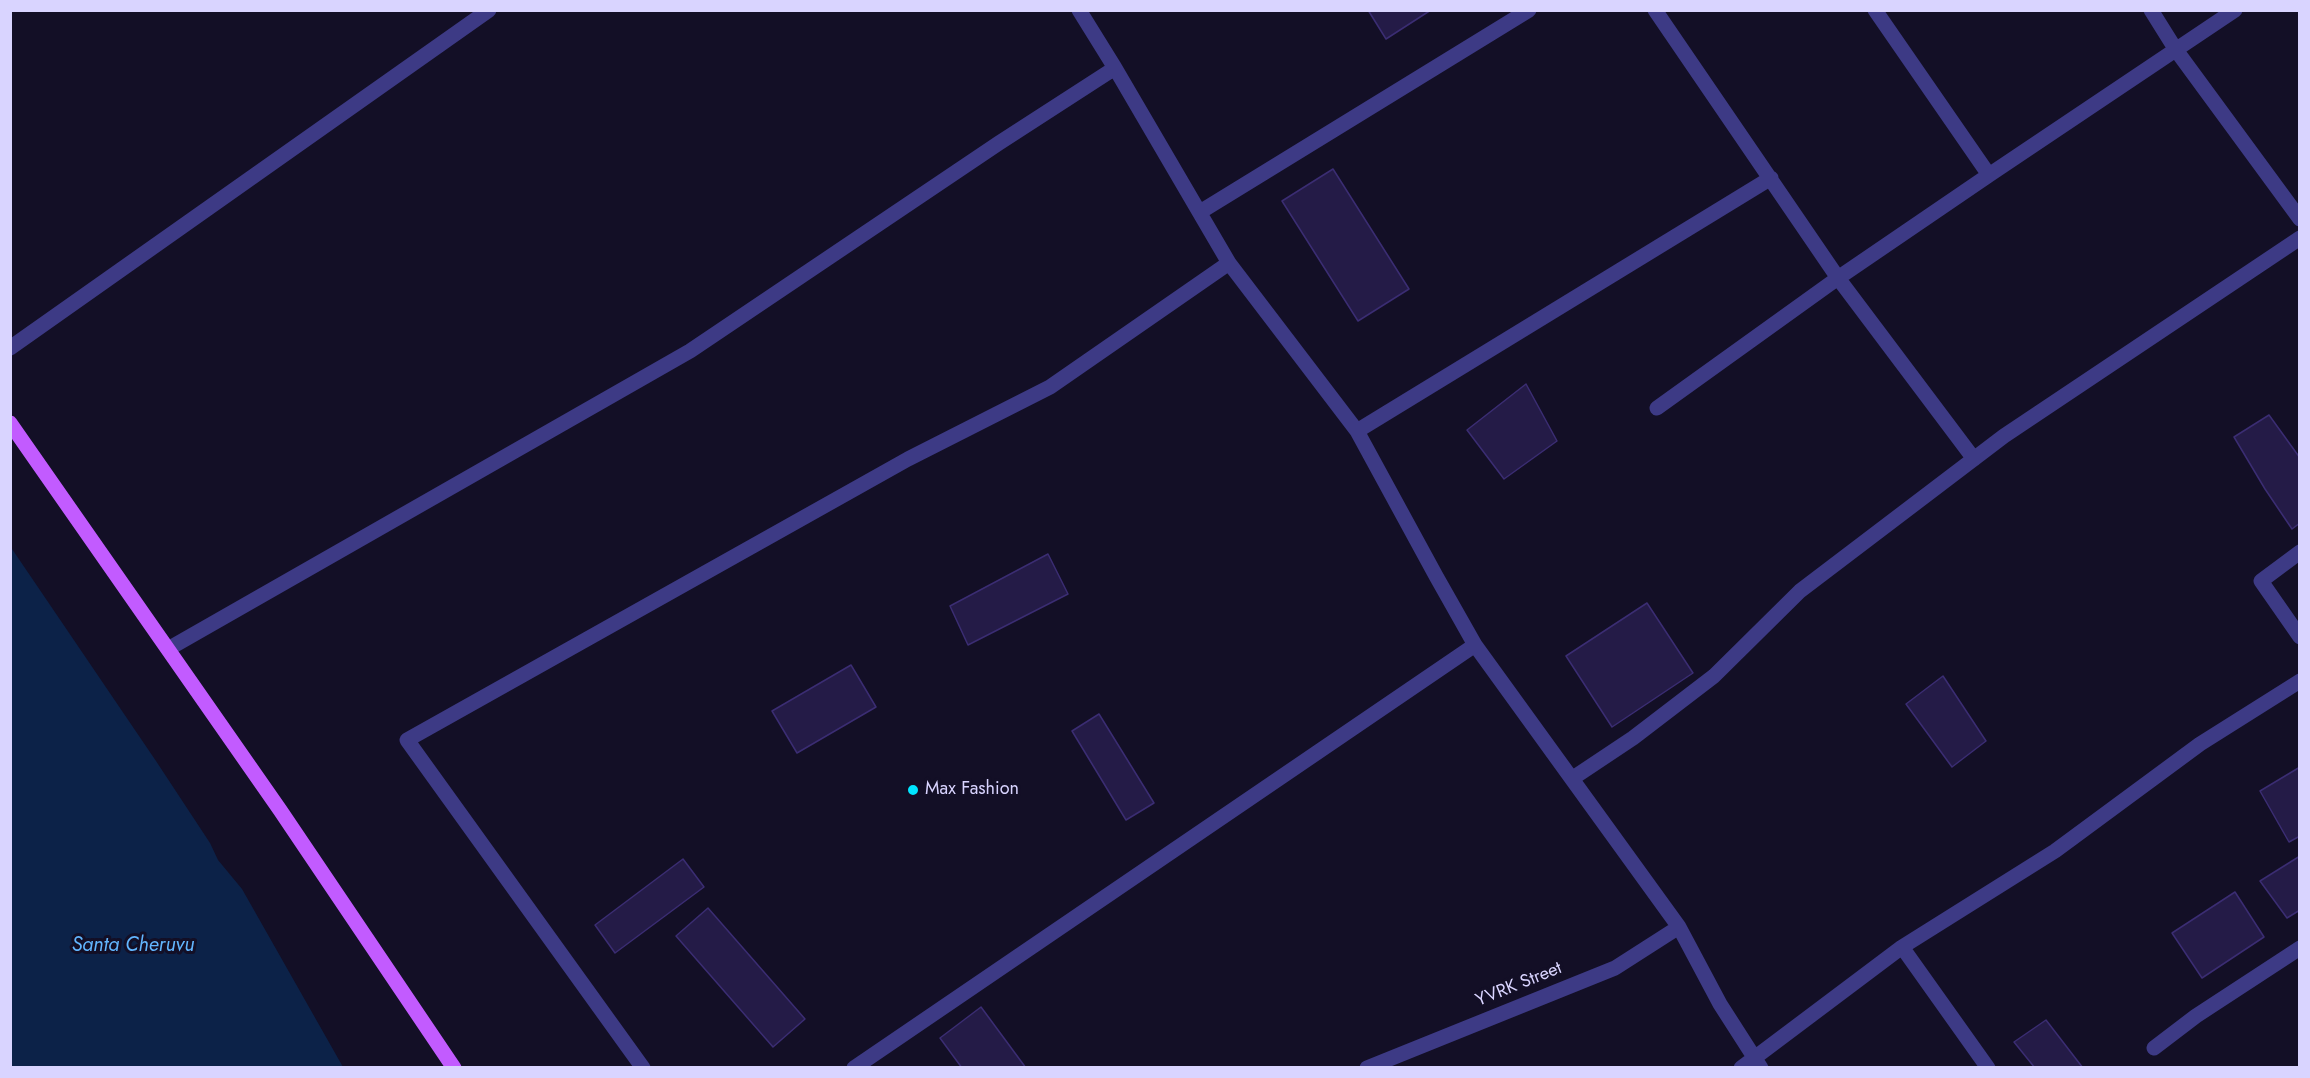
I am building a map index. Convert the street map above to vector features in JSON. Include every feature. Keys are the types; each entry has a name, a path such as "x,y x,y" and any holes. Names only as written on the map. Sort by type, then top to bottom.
{"main road":[{"path":"10,423 273,800 454,1068"}],"street":[{"path":"10,348 489,10"},
{"path":"1079,10 1229,263 1358,431 1475,645 1679,927 1720,1004 1758,1063"},
{"path":"1200,212 1529,10"},
{"path":"1655,10 1838,278 1974,459"},
{"path":"1875,10 1989,175"},
{"path":"2151,10 2176,50 2300,219"},
{"path":"1658,408 1838,278 2235,10"},
{"path":"168,650 690,351 999,143 1115,68"},
{"path":"1358,431 1771,178"},
{"path":"1573,778 1633,738 1714,676 1800,591 2004,436 2300,238"},
{"path":"643,1068 407,740 908,459 1050,387 1229,263"},
{"path":"2300,552 2261,581 2300,637"},
{"path":"854,1068 1475,645"},
{"path":"1741,1068 1758,1063 1902,946 2055,851 2200,744 2300,681"},
{"name":"YVRK Street","path":"1366,1068 1615,968 1679,927"},
{"path":"1902,946 1988,1068"},
{"path":"2154,1048 2196,1016 2300,948"}],"water":[{"name":"Santa Cheruvu","path":"10,546 156,761 210,843 218,860 242,889 343,1067 11,1067"}],"building":[{"path":"1368,10 1431,10 1386,39"},
{"path":"1333,169 1409,289 1358,321 1282,201"},
{"path":"1526,384 1557,441 1504,479 1467,430"},
{"path":"2269,415 2300,458 2300,523 2292,529 2234,437"},
{"path":"1048,554 1068,594 968,645 950,606"},
{"path":"1647,603 1693,673 1612,727 1566,656"},
{"path":"851,665 876,707 797,753 772,711"},
{"path":"1943,676 1986,741 1952,767 1906,704"},
{"path":"1099,714 1154,803 1126,820 1072,731"},
{"path":"2300,767 2300,836 2289,842 2260,791"},
{"path":"2300,856 2300,910 2287,918 2260,881"},
{"path":"683,859 704,887 615,953 595,925"},
{"path":"2235,892 2264,937 2202,978 2172,933"},
{"path":"708,908 805,1019 773,1047 676,936"},
{"path":"981,1007 1026,1068 962,1068 940,1038"},
{"path":"2046,1020 2083,1068 2035,1068 2014,1042"}],"place":[{"name":"Max Fashion","path":"913,790"}]}
